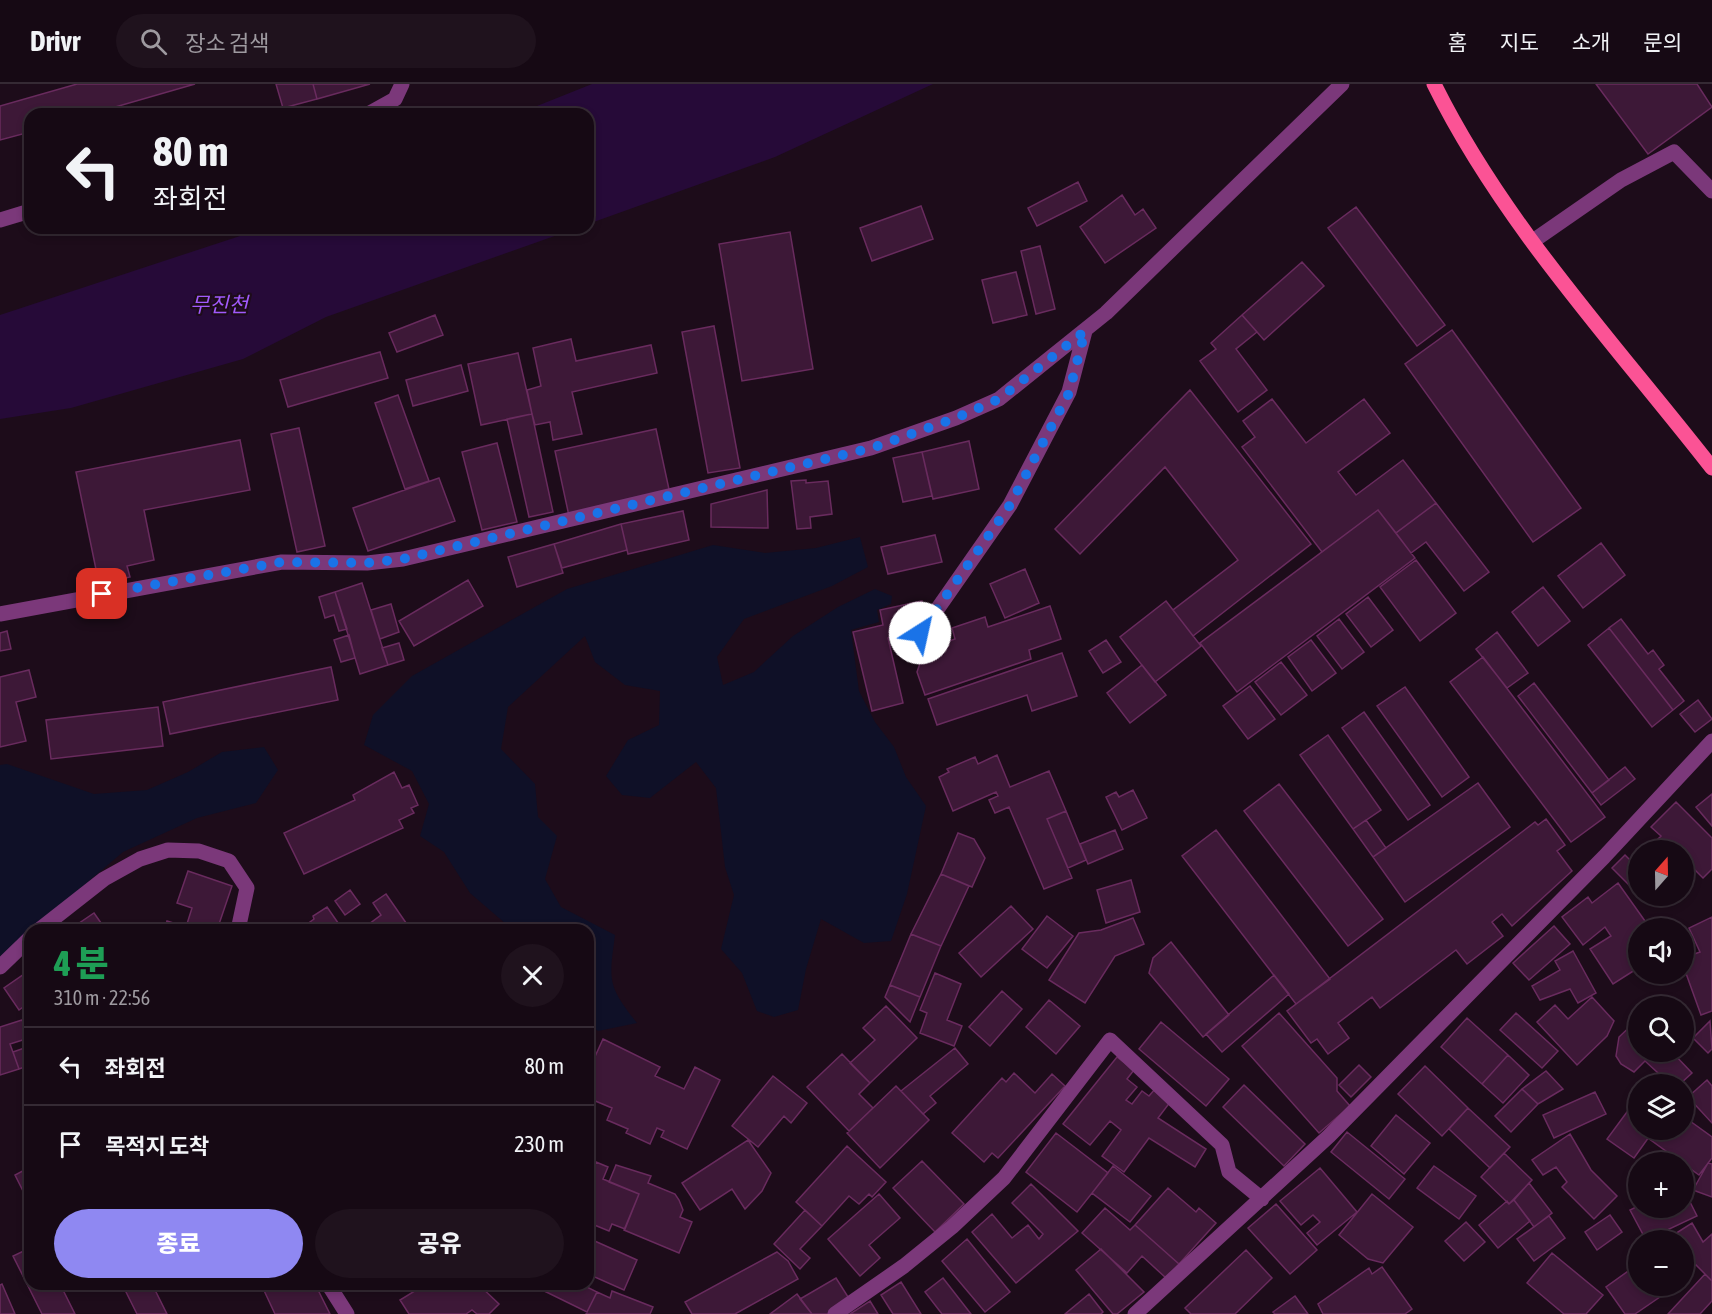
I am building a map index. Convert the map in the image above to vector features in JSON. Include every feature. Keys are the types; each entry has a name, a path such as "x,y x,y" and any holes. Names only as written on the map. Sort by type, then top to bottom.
{"main road":[{"path":"1434,84 1457,131 1510,213 1712,468"}],"street":[{"path":"379,108 395,99 402,84"},
{"path":"0,614 282,562 367,563 403,559 872,448 956,418 999,399 1085,331 1342,84"},
{"path":"1533,242 1622,180 1674,152 1712,191"},
{"path":"0,219 24,213"},
{"path":"920,633 1010,505 1069,393 1085,331"},
{"path":"1135,1314 1262,1199 1604,857 1712,741"},
{"path":"47,924 104,879 140,859 168,850 199,851 229,861 247,888 239,924"},
{"path":"0,967 24,945"},
{"path":"835,1314 912,1260 952,1227 1004,1178 1110,1040 1222,1145 1229,1172 1262,1199"},
{"path":"332,1290 347,1314"}],"shaded area":[{"path":"860,537 868,567 832,586 744,619 717,657 723,685 754,672 793,636 838,607 875,589 892,596 891,604 877,610 879,622 851,630 859,691 875,722 894,747 906,777 926,806 907,894 891,941 864,943 821,919 806,969 798,1010 774,1017 757,1011 742,973 721,949 734,895 725,867 716,788 696,762 650,798 622,795 606,776 628,740 659,725 660,691 625,685 595,662 585,636 508,707 501,749 535,784 538,817 557,836 545,879 561,907 594,924 506,924 470,893 444,852 420,836 429,804 412,771 364,745 373,715 412,676 567,589 713,545 765,553 816,548"},
{"path":"264,747 278,770 256,803 197,818 123,852 39,924 24,924 24,937 0,957 0,765 7,764 94,794 147,790 188,772 222,752"},
{"path":"594,924 615,935 612,982 620,1000 637,1023 598,1031 594,1028"}],"water":[{"path":"592,84 933,84 775,157 594,222 594,108 532,108"},
{"name":"무진천","path":"246,234 560,234 326,317 243,359 71,408 0,419 0,315"}],"building":[{"path":"77,84 195,84 112,108 24,108 24,134 0,140 0,106"},
{"path":"276,84 313,84 317,99 283,108"},
{"path":"313,84 370,84 317,99"},
{"path":"1596,84 1697,84 1712,107 1648,154"},
{"path":"1078,182 1087,201 1037,226 1028,208"},
{"path":"1122,195 1135,215 1143,209 1156,228 1105,263 1080,227"},
{"path":"921,206 933,239 872,261 860,228"},
{"path":"1356,207 1445,325 1417,346 1328,228"},
{"path":"790,232 813,369 742,381 719,244"},
{"path":"1040,246 1055,309 1036,314 1021,251"},
{"path":"1302,262 1324,286 1264,340 1242,315"},
{"path":"1016,272 1027,315 993,323 982,280"},
{"path":"435,315 443,335 397,352 389,333"},
{"path":"1242,315 1257,332 1236,349 1267,390 1238,412 1200,361 1216,349 1211,343"},
{"path":"714,326 740,468 708,473 682,332"},
{"path":"1452,330 1581,508 1533,542 1405,364"},
{"path":"571,339 576,361 651,345 657,373 572,392 582,434 553,440 550,422 535,425 532,414 527,390 541,386 533,348"},
{"path":"380,352 388,378 288,407 280,380"},
{"path":"518,353 532,414 481,425 468,364"},
{"path":"461,365 468,391 413,406 406,380"},
{"path":"1190,390 1311,544 1193,636 1173,610 1238,560 1165,467 1080,554 1055,529"},
{"path":"398,395 429,481 405,489 375,403"},
{"path":"1272,399 1306,443 1364,399 1390,433 1338,472 1356,495 1403,460 1436,503 1396,533 1378,510 1322,552 1242,447 1255,437 1243,421"},
{"path":"532,414 553,512 529,517 507,419"},
{"path":"299,428 325,546 297,552 271,434"},
{"path":"656,429 670,494 569,516 555,451"},
{"path":"240,440 250,490 144,510 154,560 127,566 130,577 99,584 76,472"},
{"path":"969,441 979,489 933,499 922,452"},
{"path":"497,443 517,522 482,530 462,452"},
{"path":"922,452 932,496 903,502 893,458"},
{"path":"439,478 455,521 368,551 353,508"},
{"path":"806,480 806,483 828,481 832,514 810,517 811,528 797,529 791,481"},
{"path":"767,490 768,528 711,527 711,504"},
{"path":"1436,503 1489,572 1464,591 1426,542 1411,553 1396,533"},
{"path":"1378,510 1415,558 1237,692 1200,643"},
{"path":"683,511 689,540 628,554 621,524"},
{"path":"621,524 627,550 562,568 554,544"},
{"path":"935,535 942,562 888,574 881,547"},
{"path":"1601,543 1625,575 1583,608 1558,576"},
{"path":"554,544 563,573 517,587 508,557"},
{"path":"1416,560 1456,613 1420,641 1380,587"},
{"path":"1025,569 1039,603 1005,618 990,584"},
{"path":"468,580 483,606 414,646 399,621"},
{"path":"362,583 388,665 360,674 335,592"},
{"path":"1543,587 1570,621 1538,646 1512,612"},
{"path":"335,592 347,629 339,631 334,615 325,618 319,597"},
{"path":"1368,597 1393,630 1371,647 1346,614"},
{"path":"922,601 925,613 909,633 888,638 903,703 872,711 853,632 883,625 880,610"},
{"path":"1166,601 1201,646 1155,682 1120,637"},
{"path":"391,604 399,632 380,639 371,610"},
{"path":"1050,606 1061,639 1029,650 1031,659 925,695 917,672 925,649 955,639 952,628 985,617 988,627"},
{"path":"1339,619 1364,652 1342,669 1317,636"},
{"path":"1621,619 1648,654 1653,650 1664,665 1659,669 1684,701 1673,710 1609,628"},
{"path":"1609,628 1673,710 1652,727 1588,645"},
{"path":"7,631 11,649 0,651 0,633"},
{"path":"1497,632 1528,673 1507,688 1476,649"},
{"path":"349,635 355,658 341,662 334,640"},
{"path":"1106,640 1121,662 1103,673 1089,651"},
{"path":"1311,640 1336,673 1312,691 1288,657"},
{"path":"399,643 404,660 388,665 382,648"},
{"path":"1062,653 1077,696 1032,711 1027,695 937,725 928,699"},
{"path":"1483,657 1605,817 1571,842 1450,682"},
{"path":"1281,662 1307,695 1281,715 1255,682"},
{"path":"1142,665 1166,695 1130,723 1107,693"},
{"path":"331,667 338,700 170,734 163,702"},
{"path":"29,670 36,697 16,702 26,741 0,747 0,677"},
{"path":"1534,683 1609,780 1592,793 1518,696"},
{"path":"1250,686 1275,719 1248,739 1223,706"},
{"path":"1405,687 1469,777 1442,797 1377,706"},
{"path":"1698,700 1712,719 1695,732 1680,714"},
{"path":"158,707 163,746 51,759 46,720"},
{"path":"1364,712 1430,805 1408,820 1342,728"},
{"path":"1328,735 1381,810 1353,829 1300,755"},
{"path":"997,755 1010,787 1049,771 1066,811 1047,819 1072,878 1044,889 1009,807 995,813 989,800 998,796 996,792 953,811 939,777 949,772 947,769 975,757 978,764"},
{"path":"1625,767 1635,779 1601,805 1592,793"},
{"path":"394,772 402,788 409,785 418,805 411,808 414,813 399,820 403,828 304,874 284,833 355,800 353,795"},
{"path":"1478,783 1510,827 1405,902 1373,857"},
{"path":"1279,784 1383,919 1348,946 1244,811"},
{"path":"1133,790 1147,818 1122,830 1106,797 1116,792 1119,797"},
{"path":"1712,794 1712,826 1696,807"},
{"path":"1676,802 1712,838 1712,869 1703,878 1694,869 1694,840 1657,840 1661,836 1651,827"},
{"path":"1066,811 1086,860 1068,868 1047,819"},
{"path":"1546,819 1565,845 1557,851 1572,871 1512,926 1502,914 1492,922 1503,936 1467,964 1456,950 1380,1008 1372,997 1338,1023 1349,1038 1328,1054 1317,1039 1311,1043 1287,1011 1535,822 1538,825"},
{"path":"1366,820 1386,848 1373,857 1353,829"},
{"path":"1115,830 1123,849 1088,864 1080,844"},
{"path":"1216,830 1330,979 1296,1004 1182,856"},
{"path":"958,833 974,839 985,858 972,887 941,874"},
{"path":"1625,855 1628,858 1628,884 1612,868"},
{"path":"188,871 232,886 219,924 187,924 192,908 177,903"},
{"path":"941,874 969,886 941,946 911,934"},
{"path":"1131,880 1140,912 1106,923 1097,890"},
{"path":"1618,883 1628,897 1628,906 1634,906 1643,918 1628,918 1628,974 1613,984 1590,949 1611,936 1605,927 1583,945 1562,917 1588,897 1592,903"},
{"path":"350,890 360,904 345,915 335,901"},
{"path":"386,894 407,924 369,924 381,915 373,903"},
{"path":"1011,906 1033,929 981,977 959,953"},
{"path":"327,907 339,924 307,924 314,919 313,916"},
{"path":"94,913 102,924 78,924"},
{"path":"1047,916 1073,936 1047,968 1022,949"},
{"path":"1712,917 1712,1011 1701,1015 1690,984 1694,984 1694,954 1700,952 1694,939 1694,926"},
{"path":"1133,918 1144,944 1115,956 1085,1003 1049,980 1079,933 1101,930"},
{"path":"1554,926 1570,944 1529,980 1513,963"},
{"path":"911,934 941,946 920,997 890,985"},
{"path":"1171,942 1229,1015 1203,1037 1149,973 1153,958"},
{"path":"1573,951 1596,993 1578,1003 1570,989 1540,1000 1532,986 1560,970 1555,961"},
{"path":"935,973 961,984 947,1020 962,1026 954,1046 920,1033 927,1013 920,1010"},
{"path":"24,974 24,1006 19,1010 4,988"},
{"path":"1274,975 1289,994 1222,1052 1206,1034"},
{"path":"890,985 920,997 910,1022 885,997"},
{"path":"1002,991 1022,1009 990,1046 969,1027"},
{"path":"1592,997 1614,1021 1607,1036 1577,1065 1537,1022 1555,1005 1568,1019"},
{"path":"1049,1000 1080,1026 1056,1054 1026,1027"},
{"path":"886,1006 917,1038 870,1083 850,1063 875,1040 863,1028"},
{"path":"1279,1013 1337,1078 1337,1091 1350,1106 1319,1133 1242,1046"},
{"path":"1516,1013 1558,1051 1542,1068 1500,1030"},
{"path":"1467,1018 1508,1055 1482,1084 1441,1047"},
{"path":"22,1020 24,1025 24,1040 10,1044 19,1069 0,1075 0,1027"},
{"path":"1710,1021 1712,1049 1708,1053 1694,1037"},
{"path":"1161,1022 1229,1079 1206,1106 1139,1049"},
{"path":"1628,1028 1628,1062 1644,1062 1634,1072 1621,1064 1616,1056 1619,1037"},
{"path":"603,1039 660,1067 655,1076 684,1089 695,1067 720,1080 687,1149 661,1137 664,1131 657,1128 650,1144 626,1133 628,1129 607,1120 612,1108 594,1100 594,1059"},
{"path":"24,1048 24,1067 19,1069 13,1052"},
{"path":"955,1048 968,1064 930,1096 936,1103 923,1114 901,1091"},
{"path":"842,1054 870,1083 859,1094 873,1108 849,1131 807,1087"},
{"path":"1508,1055 1529,1075 1503,1103 1482,1084"},
{"path":"1117,1057 1134,1070 1127,1079 1137,1087 1126,1100 1132,1104 1142,1091 1149,1096 1155,1089 1171,1101 1158,1118 1206,1149 1195,1167 1149,1138 1124,1172 1102,1156 1121,1130 1110,1121 1090,1145 1063,1124"},
{"path":"1646,1062 1682,1062 1692,1073 1691,1074 1659,1074"},
{"path":"1359,1065 1371,1077 1351,1097 1339,1085"},
{"path":"1425,1066 1468,1108 1442,1136 1398,1094"},
{"path":"1546,1071 1563,1089 1538,1104 1522,1089"},
{"path":"1014,1073 1035,1093 1052,1074 1065,1086 998,1158 992,1153 984,1162 952,1133 1002,1078 1006,1082"},
{"path":"773,1076 807,1103 791,1123 784,1116 758,1147 732,1126"},
{"path":"1707,1080 1712,1086 1712,1123 1694,1104 1694,1092"},
{"path":"1244,1085 1305,1144 1284,1166 1223,1107"},
{"path":"896,1086 929,1120 880,1168 847,1133"},
{"path":"1522,1089 1538,1104 1511,1132 1495,1116"},
{"path":"1595,1092 1606,1114 1554,1138 1543,1115"},
{"path":"1468,1108 1510,1147 1490,1168 1449,1129"},
{"path":"1628,1111 1628,1140 1647,1140 1638,1152 1628,1154 1607,1139"},
{"path":"1396,1115 1430,1143 1404,1174 1371,1146"},
{"path":"1694,1124 1712,1137 1712,1158 1699,1175 1694,1171 1694,1152 1667,1152 1651,1140 1694,1140"},
{"path":"1347,1132 1405,1179 1389,1199 1331,1152"},
{"path":"1056,1133 1108,1173 1077,1212 1026,1172"},
{"path":"1570,1134 1591,1170 1617,1196 1594,1219 1562,1187 1567,1182 1556,1167 1543,1175 1532,1160"},
{"path":"748,1140 771,1173 762,1191 745,1209 732,1189 700,1210 682,1183"},
{"path":"847,1146 886,1182 872,1197 869,1194 859,1204 849,1196 822,1226 796,1202"},
{"path":"1504,1153 1532,1180 1509,1204 1481,1177"},
{"path":"922,1161 964,1204 935,1232 893,1188"},
{"path":"596,1162 608,1167 603,1179 639,1194 625,1229 612,1224 609,1231 594,1225 594,1168"},
{"path":"1708,1163 1712,1164 1712,1197 1694,1190"},
{"path":"616,1165 651,1176 648,1183 675,1194 683,1210 680,1217 692,1222 679,1253 624,1230 639,1194 609,1182"},
{"path":"1113,1166 1151,1196 1130,1222 1092,1193"},
{"path":"1434,1166 1476,1196 1459,1219 1417,1188"},
{"path":"1320,1168 1357,1212 1317,1245 1307,1233 1320,1222 1313,1215 1301,1225 1280,1201"},
{"path":"24,1170 24,1193 15,1175"},
{"path":"1529,1183 1552,1213 1534,1227 1514,1200"},
{"path":"1031,1184 1078,1231 1016,1283 972,1232 992,1214 1012,1238 1028,1225 1039,1239 1043,1234 1012,1203"},
{"path":"1168,1188 1196,1212 1199,1208 1216,1223 1179,1264 1135,1225"},
{"path":"879,1194 900,1218 869,1245 880,1258 860,1276 828,1239"},
{"path":"1372,1194 1413,1227 1383,1263 1368,1259 1339,1235"},
{"path":"1514,1200 1530,1221 1498,1248 1479,1225 1507,1201 1509,1204"},
{"path":"1276,1204 1317,1250 1290,1274 1248,1228"},
{"path":"1105,1208 1130,1230 1135,1225 1179,1264 1166,1278 1142,1256 1127,1273 1082,1233"},
{"path":"805,1210 822,1226 800,1249 810,1258 800,1269 774,1244"},
{"path":"1610,1215 1622,1232 1597,1250 1585,1232"},
{"path":"1549,1216 1565,1238 1534,1261 1517,1239"},
{"path":"1634,1218 1693,1218 1667,1230 1641,1230"},
{"path":"1466,1222 1485,1242 1464,1261 1445,1241"},
{"path":"1692,1223 1703,1242 1712,1234 1712,1281 1694,1265 1694,1230 1681,1230"},
{"path":"967,1239 1010,1292 985,1312 942,1261"},
{"path":"594,1241 637,1260 624,1290 594,1277"},
{"path":"1101,1249 1144,1292 1117,1314 1113,1314 1076,1270"},
{"path":"1246,1250 1272,1278 1235,1314 1191,1314 1185,1308"},
{"path":"24,1251 24,1278 13,1256"},
{"path":"777,1252 788,1261 798,1279 735,1314 692,1314 685,1302"},
{"path":"1552,1253 1603,1295 1586,1314 1564,1314 1527,1283"},
{"path":"1382,1267 1412,1309 1405,1314 1323,1314 1318,1304 1369,1268 1372,1274"},
{"path":"1628,1271 1628,1296 1661,1296 1635,1314 1625,1314 1606,1287"},
{"path":"1705,1274 1712,1281 1712,1301 1700,1314 1668,1314 1685,1296 1694,1296 1694,1286"},
{"path":"836,1278 850,1300 829,1314 812,1314 800,1299"},
{"path":"943,1278 971,1314 942,1314 925,1292"},
{"path":"901,1282 921,1314 893,1314 881,1295"},
{"path":"2,1284 15,1314 0,1314 0,1285"},
{"path":"30,1290 63,1290 75,1314 42,1314"},
{"path":"125,1290 155,1290 167,1314 137,1314"},
{"path":"264,1290 318,1290 330,1314 275,1314"},
{"path":"416,1290 484,1290 499,1304 489,1314 477,1314 472,1310 466,1314 409,1314 400,1300"},
{"path":"542,1290 593,1290 597,1292 587,1312"},
{"path":"612,1291 653,1307 650,1314 586,1314 597,1292 610,1298"},
{"path":"797,1294 812,1314 770,1314"},
{"path":"1089,1294 1103,1312 1101,1314 1065,1314"},
{"path":"1295,1296 1308,1314 1275,1314 1273,1312"},
{"path":"870,1301 878,1314 850,1314"}],"route":[{"path":"102,594 282,562 367,563 403,559 872,448 956,418 999,399 1085,331 1069,393 1010,505 920,633"}]}
